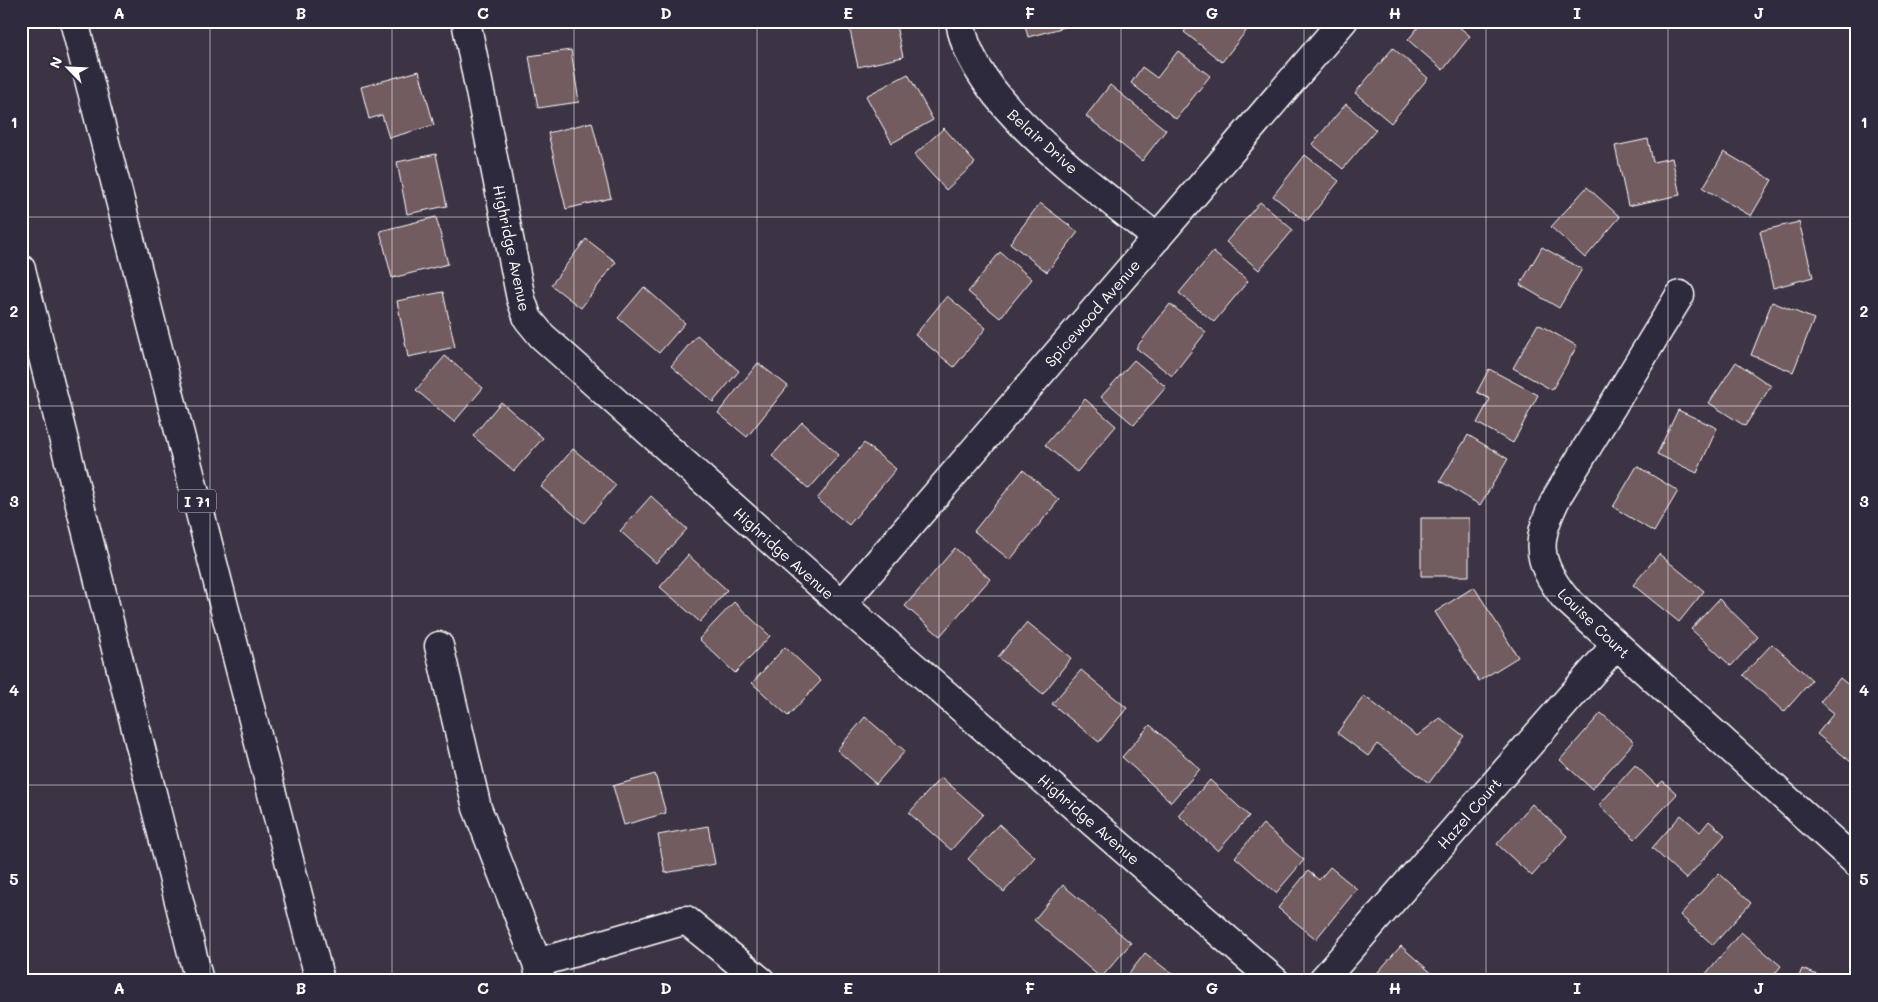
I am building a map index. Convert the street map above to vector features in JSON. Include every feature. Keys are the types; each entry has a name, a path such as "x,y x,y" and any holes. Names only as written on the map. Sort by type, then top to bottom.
{"main road":[{"name":"I 71","path":"74,21 320,981"},
{"name":"Highridge Avenue","path":"466,21 521,298 528,319 567,361 842,604 1275,981"},
{"name":"Belair Drive","path":"960,21 961,30 978,70 1005,108 1035,137 1157,238"},
{"name":"Spicewood Avenue","path":"842,604 1343,21"},
{"path":"21,269 199,981"},
{"name":"Louise Court","path":"1680,295 1558,495 1546,519 1543,533 1543,559 1549,578 1565,598 1857,862"},
{"name":"Hazel Court","path":"1322,981 1616,645"},
{"path":"439,646 477,808 539,972 686,920 761,981"}],"building":[{"path":"848,21 895,21 903,57 858,67"},
{"path":"1024,21 1063,21 1065,27 1028,37"},
{"path":"1192,21 1245,21 1250,26 1222,62 1184,32"},
{"path":"1423,21 1452,21 1470,36 1443,70 1408,40"},
{"path":"1393,48 1428,78 1391,123 1355,93"},
{"path":"571,50 579,102 538,108 529,56"},
{"path":"1178,51 1210,76 1176,119 1131,83 1142,67 1157,78"},
{"path":"419,71 434,125 389,138 382,115 369,119 361,87"},
{"path":"908,74 933,120 892,143 866,96"},
{"path":"1110,85 1166,130 1142,161 1086,116"},
{"path":"1346,104 1376,130 1343,169 1312,144"},
{"path":"592,122 611,198 566,209 548,133"},
{"path":"944,128 975,163 946,190 914,155"},
{"path":"1648,139 1653,162 1672,158 1680,195 1628,206 1615,146"},
{"path":"1724,152 1772,180 1751,216 1703,188"},
{"path":"436,154 447,206 407,214 397,162"},
{"path":"1305,155 1339,181 1306,222 1273,196"},
{"path":"1587,187 1620,217 1585,258 1551,227"},
{"path":"1260,202 1293,230 1259,270 1226,242"},
{"path":"1040,203 1078,232 1047,272 1010,243"},
{"path":"436,217 448,264 392,278 380,231"},
{"path":"1799,222 1813,277 1773,288 1760,231"},
{"path":"586,239 616,262 581,308 551,285"},
{"path":"1542,247 1582,269 1559,308 1520,285"},
{"path":"1000,252 1032,279 1000,318 968,292"},
{"path":"1213,252 1248,281 1214,322 1179,293"},
{"path":"644,287 685,323 659,353 618,318"},
{"path":"443,292 455,347 408,357 397,301"},
{"path":"947,296 986,328 954,367 915,335"},
{"path":"1772,302 1814,319 1793,372 1751,355"},
{"path":"1170,304 1206,332 1172,376 1136,348"},
{"path":"1538,324 1577,346 1552,390 1513,368"},
{"path":"697,335 739,371 713,402 671,366"},
{"path":"445,356 483,388 454,422 416,390"},
{"path":"1134,360 1166,387 1134,425 1101,397"},
{"path":"1736,362 1771,386 1745,426 1709,403"},
{"path":"758,363 788,386 747,437 718,413"},
{"path":"1489,369 1538,395 1513,443 1477,423 1490,399 1477,392"},
{"path":"1085,399 1116,426 1077,472 1045,445"},
{"path":"501,402 543,438 514,471 473,436"},
{"path":"1678,410 1717,428 1697,473 1657,454"},
{"path":"802,422 839,455 809,489 772,456"},
{"path":"1468,435 1508,459 1480,505 1440,481"},
{"path":"864,443 896,469 849,525 817,499"},
{"path":"573,449 616,485 584,523 541,487"},
{"path":"1637,466 1678,491 1654,532 1613,507"},
{"path":"1023,470 1059,500 1010,560 974,531"},
{"path":"651,496 687,529 656,563 620,531"},
{"path":"1421,518 1469,518 1469,576 1421,576"},
{"path":"955,548 990,579 940,636 905,606"},
{"path":"1659,554 1704,591 1679,622 1633,585"},
{"path":"688,555 727,590 700,622 660,587"},
{"path":"1474,587 1518,657 1479,681 1435,612"},
{"path":"1719,599 1758,637 1731,666 1691,629"},
{"path":"734,602 770,636 735,673 699,639"},
{"path":"1027,622 1071,658 1043,694 998,657"},
{"path":"1772,644 1812,680 1784,712 1743,675"},
{"path":"785,647 821,681 788,716 752,683"},
{"path":"1081,670 1127,708 1099,742 1052,704"},
{"path":"1840,678 1857,692 1857,755 1851,762 1817,734 1834,713 1820,702"},
{"path":"1364,696 1417,736 1440,718 1464,736 1429,783 1377,744 1368,756 1337,733"},
{"path":"1601,713 1634,742 1592,789 1560,760"},
{"path":"865,717 905,751 876,784 837,750"},
{"path":"1150,725 1200,769 1171,802 1122,757"},
{"path":"1635,765 1657,786 1663,781 1677,794 1635,839 1599,805"},
{"path":"655,774 666,813 624,825 613,786"},
{"path":"941,777 983,814 951,850 909,813"},
{"path":"1210,780 1249,816 1218,851 1178,815"},
{"path":"1532,804 1567,836 1532,876 1497,844"},
{"path":"1681,815 1700,832 1709,821 1725,835 1686,879 1652,848"},
{"path":"999,824 1035,857 1004,892 968,859"},
{"path":"1263,824 1304,860 1276,893 1235,857"},
{"path":"708,826 715,864 665,873 658,835"},
{"path":"1330,867 1357,889 1316,939 1278,908 1308,871 1319,880"},
{"path":"1719,873 1751,903 1713,945 1680,915"},
{"path":"1063,885 1131,943 1101,978 1034,920"},
{"path":"1741,932 1781,966 1769,981 1708,981 1703,977"},
{"path":"1401,946 1436,977 1432,981 1370,981"},
{"path":"1145,953 1181,981 1135,981 1128,975"},
{"path":"1802,969 1833,981 1797,981"}]}
